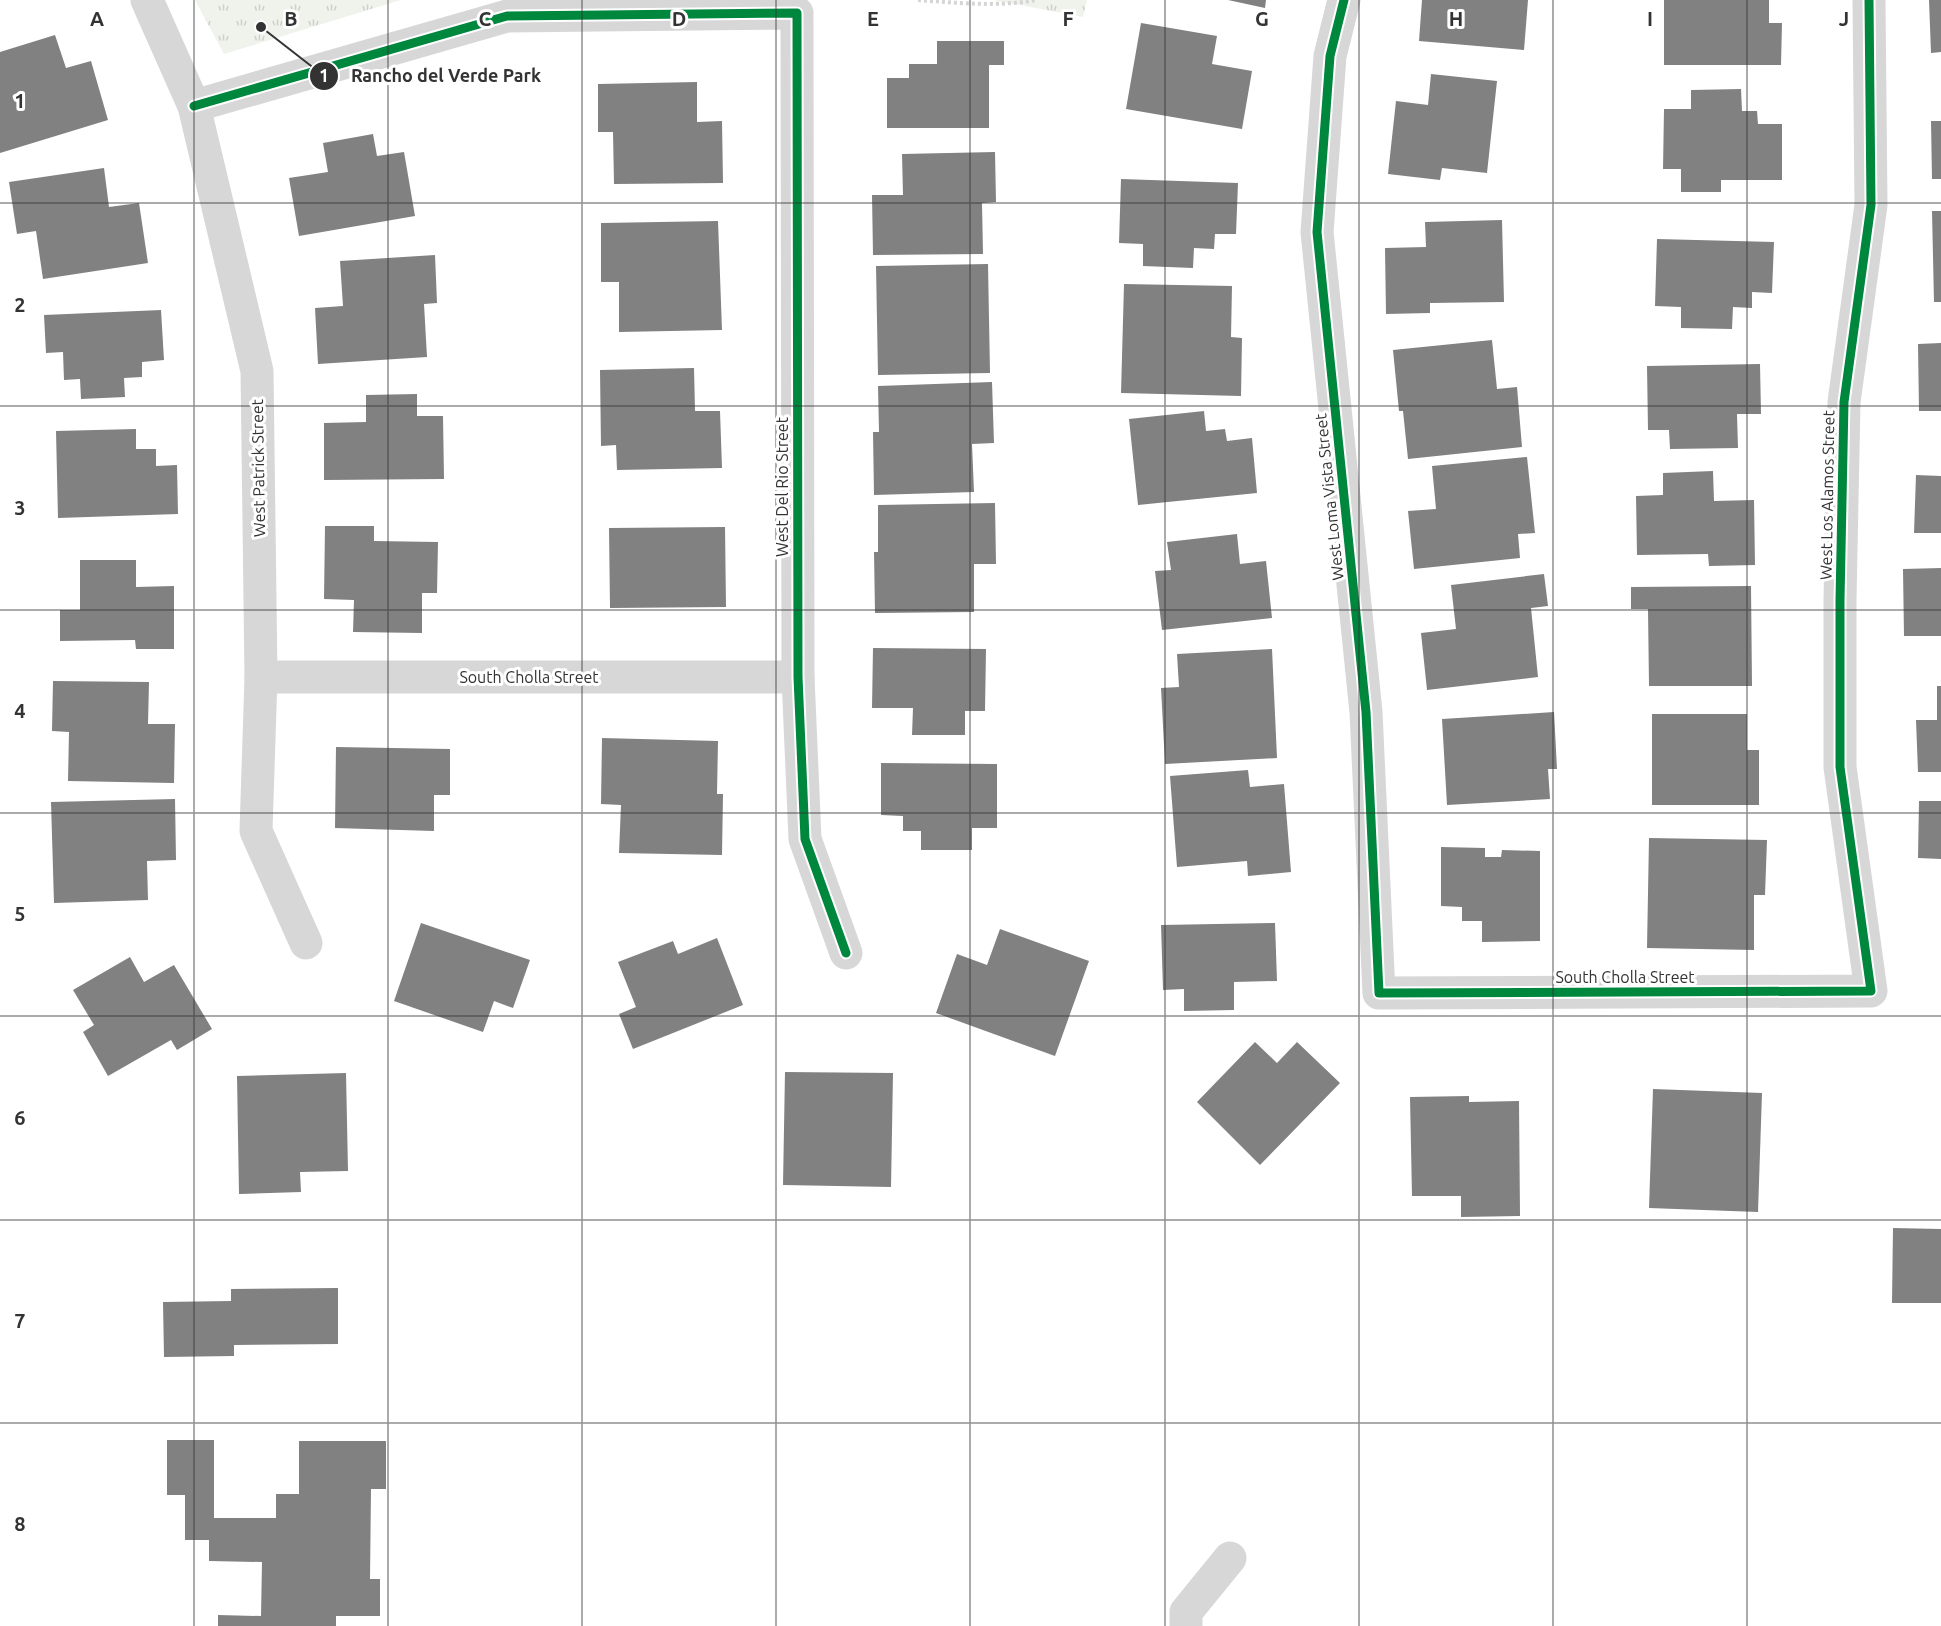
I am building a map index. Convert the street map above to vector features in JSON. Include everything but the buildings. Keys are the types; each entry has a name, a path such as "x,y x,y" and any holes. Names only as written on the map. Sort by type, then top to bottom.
{"street":[{"name":"West Patrick Street","path":"147,0 194,106 257,371 261,677 256,831 306,943"},
{"name":"West Loma Vista Street","path":"1344,0 1330,56 1317,232 1366,712 1379,993"},
{"name":"West Los Alamos Street","path":"1869,0 1871,205 1844,402 1840,600 1840,767 1871,991"},
{"name":"West Del Rio Street","path":"194,106 507,16 796,13 798,677 805,839 846,953"},
{"name":"South Cholla Street","path":"261,677 798,677"},
{"name":"South Cholla Street","path":"1379,993 1871,991"},
{"path":"1186,1626 1186,1612 1230,1558"}],"path":[{"path":"918,0 970,4 1037,0"}],"green space":[{"path":"195,0 401,0 224,54"},
{"path":"993,0 1087,0 1083,17"}],"cycle path":[{"path":"1344,0 1330,56 1317,232 1366,712 1379,993 1871,991 1840,767 1840,600 1844,402 1871,205 1869,0"},
{"path":"194,106 507,16 797,13 798,677 805,839 846,953"}],"place":[{"name":"Rancho del Verde Park","path":"261,27"}]}
